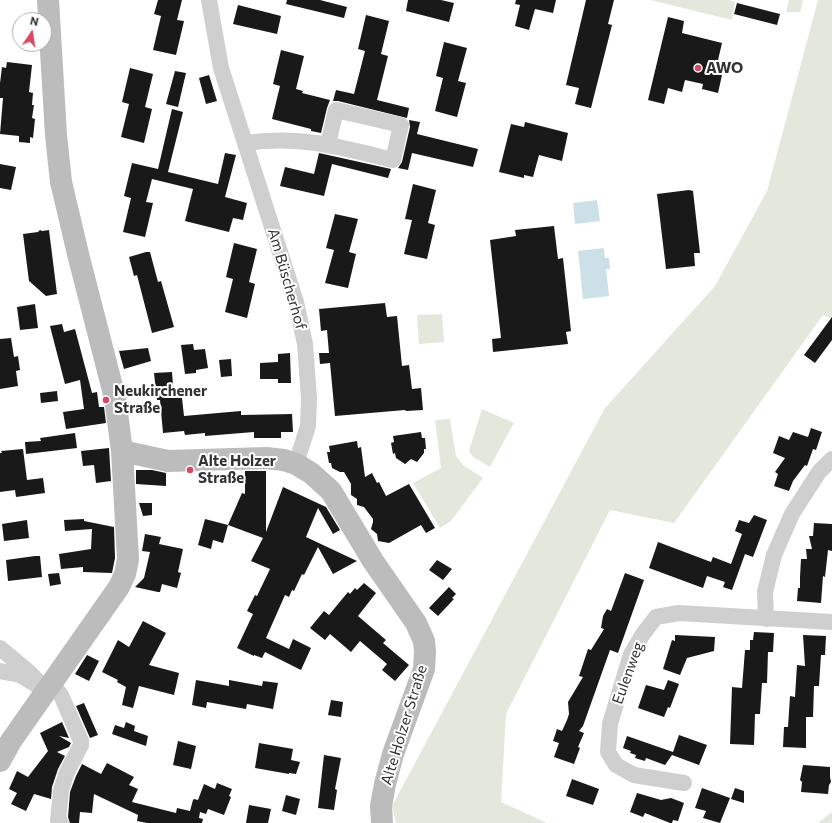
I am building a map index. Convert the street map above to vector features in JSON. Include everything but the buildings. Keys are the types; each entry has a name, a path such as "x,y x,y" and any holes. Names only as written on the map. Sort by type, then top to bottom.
{"main road":[{"path":"0,761 11,741 50,688 119,588 125,574 128,559 122,451 115,398 61,182 56,135 48,0"},
{"name":"Alte Holzer Straße","path":"122,451 168,461 266,458 284,460 296,464 311,474 331,491 373,560 416,623 424,641 424,669 393,754 381,806 382,823"}],"street":[{"name":"Am Büscherhof","path":"209,0 221,68 296,302 305,344 309,398 308,426 296,464"},
{"path":"245,143 298,140 328,144 393,160 401,125 336,110 328,144"},
{"path":"766,619 765,592 774,555 792,514 819,472 832,459"},
{"name":"Eulenweg","path":"684,784 634,775 616,765 608,752 610,724 631,654 643,634 656,617 679,613 832,622"},
{"path":"0,648 31,674 61,695 81,741 81,744 67,772 61,790 58,820 61,823"},
{"path":"0,671 20,675 50,688"}],"shaded area":[{"path":"650,0 729,0 735,2 732,20"},
{"path":"789,0 803,0 800,12 786,12"},
{"path":"818,0 832,0 832,319 823,315 674,523 610,510 506,714 501,802 547,823 396,823 392,806 605,408 715,286 767,191"},
{"path":"442,314 444,342 419,344 417,315"},
{"path":"482,409 514,423 490,467 473,457 469,451"},
{"path":"450,419 456,456 463,465 483,478 451,521 440,528 413,483 441,468 435,420"},
{"path":"832,812 832,823 818,823"}],"water":[{"path":"597,200 600,221 575,224 573,203"},
{"path":"604,248 605,258 609,258 610,269 606,269 609,296 583,299 578,251"}],"place":[{"name":"AWO","path":"698,68"},
{"name":"Neukirchener Straße","path":"106,400"},
{"name":"Alte Holzer Straße","path":"190,470"}]}
